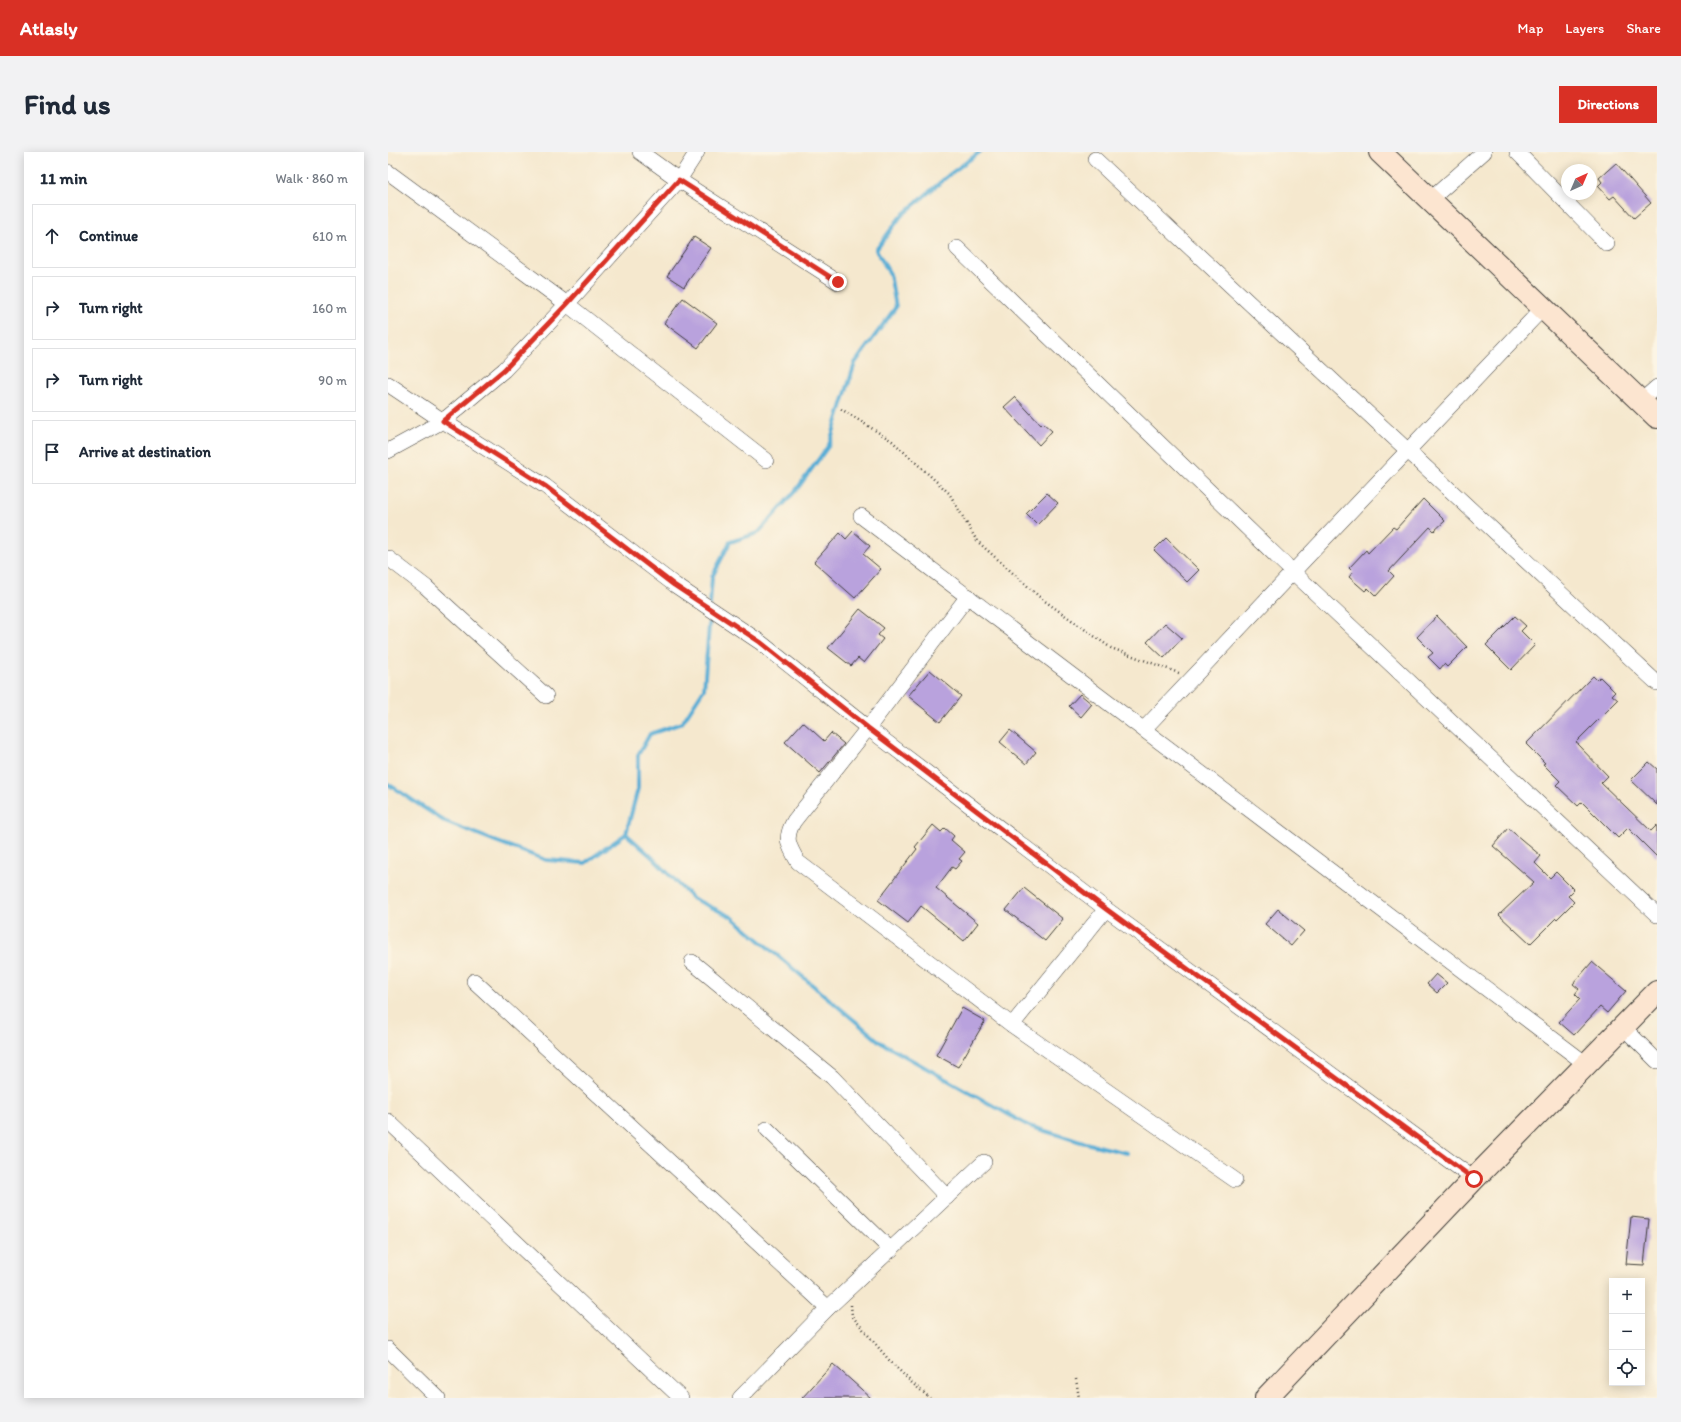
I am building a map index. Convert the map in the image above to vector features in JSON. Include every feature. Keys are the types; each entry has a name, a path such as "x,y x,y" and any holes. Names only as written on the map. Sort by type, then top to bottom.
{"street":[{"path":"640,152 679,180 838,282"},
{"path":"388,451 443,421 504,370 567,304 679,180 697,152"},
{"path":"1380,152 1657,417"},
{"path":"1430,200 1484,152"},
{"path":"1517,152 1606,244"},
{"path":"1095,159 1657,683"},
{"path":"388,172 567,304 766,460"},
{"path":"957,248 1293,572 1657,915"},
{"path":"1144,729 1543,308"},
{"path":"388,384 545,486 674,585 760,642 868,728 1106,909 1474,1179"},
{"path":"1640,402 1657,387"},
{"path":"861,516 1586,1064"},
{"path":"388,558 426,587 546,696"},
{"path":"968,596 868,728 794,820 789,829 787,841 791,850 798,862 1012,1025 1235,1180"},
{"path":"1012,1025 1106,909"},
{"path":"692,962 832,1077 947,1197"},
{"path":"474,981 828,1308"},
{"path":"1266,1398 1474,1179 1657,992"},
{"path":"1623,1027 1657,1061"},
{"path":"388,1121 681,1398"},
{"path":"767,1129 890,1250"},
{"path":"740,1398 828,1308 984,1162"},
{"path":"388,1349 438,1398"}],"path":[{"path":"841,408 892,441 948,493 977,541 1042,599 1111,648 1193,677"},
{"path":"849,1289 852,1316 889,1360 912,1383 930,1398"},
{"path":"1076,1379 1079,1398"}],"building":[{"path":"1616,163 1651,203 1634,218 1614,196 1610,199 1598,186 1602,182 1599,178"},
{"path":"694,237 711,248 684,287 667,276"},
{"path":"683,298 717,323 698,348 664,323"},
{"path":"1015,397 1041,425 1043,423 1052,431 1039,445 1004,407"},
{"path":"1047,493 1058,503 1037,525 1026,514"},
{"path":"1423,499 1445,521 1434,531 1430,527 1389,571 1394,576 1376,596 1368,588 1365,591 1349,577 1353,572 1349,568 1366,550 1368,553 1393,527 1396,529"},
{"path":"853,531 870,546 863,554 881,569 855,598 814,562 840,533 846,539"},
{"path":"1166,538 1199,570 1187,582 1154,550"},
{"path":"860,609 884,628 878,635 883,639 864,663 858,658 851,666 828,648"},
{"path":"1437,616 1467,647 1447,667 1444,664 1440,669 1428,657 1433,653 1417,637"},
{"path":"1515,616 1526,626 1521,631 1535,645 1511,670 1486,645"},
{"path":"1165,623 1182,638 1164,658 1147,642"},
{"path":"930,670 961,696 940,722 908,696"},
{"path":"1593,676 1597,680 1600,677 1615,692 1612,695 1618,700 1576,742 1608,776 1601,783 1651,831 1657,825 1657,857 1628,828 1618,838 1582,802 1578,806 1556,785 1560,781 1526,744"},
{"path":"1080,694 1092,704 1081,717 1069,706"},
{"path":"803,722 824,741 831,733 844,744 820,773 785,742"},
{"path":"1010,730 1036,752 1026,764 1000,742"},
{"path":"1649,762 1657,769 1657,805 1631,780"},
{"path":"933,825 941,832 945,828 954,836 951,840 965,852 959,859 962,861 955,869 952,867 936,888 978,923 964,941 921,906 908,923 878,900 917,849 915,847"},
{"path":"1508,828 1541,856 1535,863 1550,878 1556,872 1574,890 1568,896 1574,902 1530,944 1499,915 1534,882 1493,846"},
{"path":"1024,888 1063,919 1045,941 1006,910"},
{"path":"1278,909 1304,931 1291,946 1265,924"},
{"path":"1592,962 1626,991 1607,1013 1600,1007 1574,1035 1559,1022 1580,999 1575,994 1579,989 1573,984"},
{"path":"1436,974 1447,983 1437,993 1427,984"},
{"path":"962,1008 985,1021 958,1067 936,1055"},
{"path":"1631,1217 1649,1219 1644,1265 1626,1264"},
{"path":"833,1364 871,1398 802,1398"}],"waterway":[{"path":"710,604 712,577 730,542 758,533 797,489 829,445 855,363 896,307 890,274 876,250 901,216 950,174 980,152"},
{"path":"388,784 444,821 546,860 585,863 626,834 638,788 638,755 650,734 682,723 704,689 710,613"},
{"path":"626,834 653,858 692,898 732,917 880,1042 1029,1126 1081,1142 1127,1153"}],"route":[{"path":"838,282 679,180 567,304 504,370 443,421 545,486 674,585 760,642 868,728 1106,909 1474,1179"}]}
